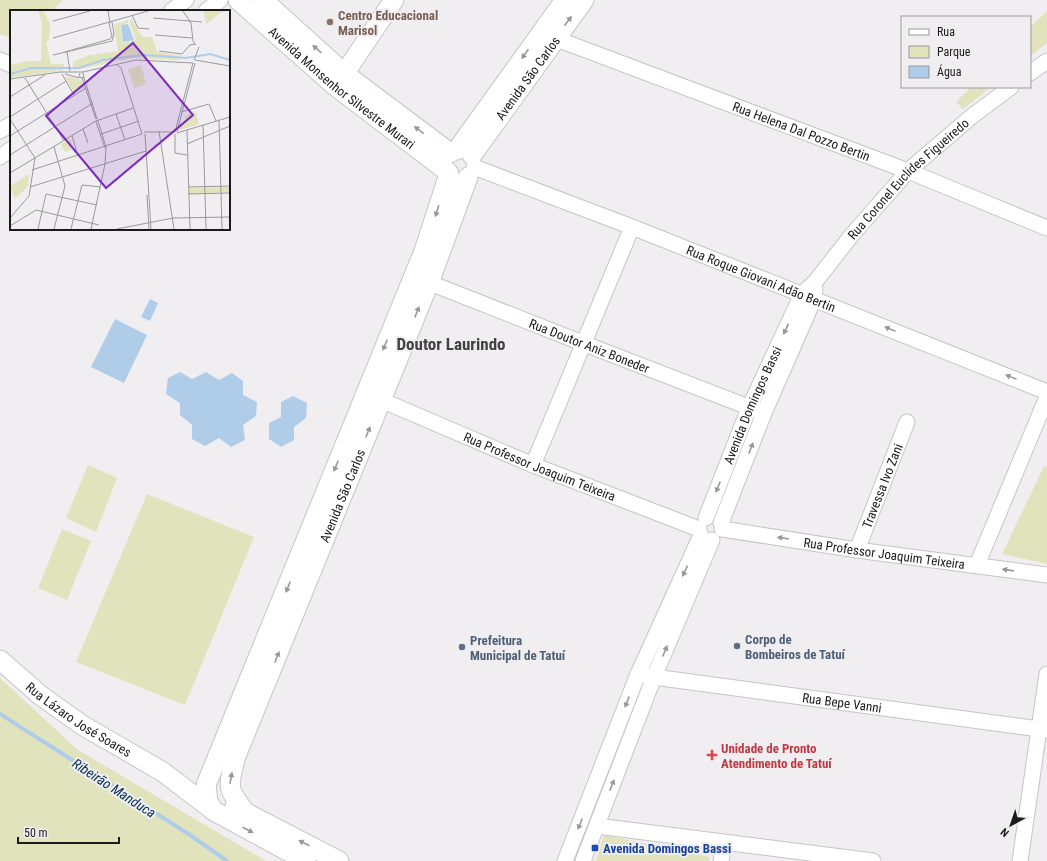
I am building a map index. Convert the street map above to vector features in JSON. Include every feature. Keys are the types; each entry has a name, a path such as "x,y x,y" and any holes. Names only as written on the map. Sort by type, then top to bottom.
{"main road":[{"name":"Avenida Monsenhor Silvestre Murari","path":"238,0 340,80 448,173"},
{"name":"Avenida Monsenhor Silvestre Murari","path":"263,0 340,80 464,160"},
{"path":"340,80 394,0"},
{"name":"Avenida São Carlos","path":"245,812 232,794 230,782 236,756 381,400 421,279 464,160 550,32 565,0"},
{"name":"Avenida São Carlos","path":"550,32 584,0"},
{"name":"Avenida São Carlos","path":"206,785 421,279 424,252 448,173 445,166 446,158 464,160"},
{"name":"Rua Lázaro José Soares","path":"0,660 40,695 82,726 163,772 214,811 306,861"},
{"name":"Rua Lázaro José Soares","path":"163,772 206,785 217,791 226,801 245,812 338,861"},
{"path":"206,785 208,802 214,811"}],"street":[{"path":"172,10 186,0"},
{"path":"207,10 220,0"},
{"name":"Rua Helena Dal Pozzo Bertin","path":"550,32 908,171 1047,228"},
{"path":"0,60 10,65"},
{"path":"1031,72 1047,61"},
{"name":"Rua Coronel Euclides Figueiredo","path":"808,296 815,282 908,171 971,117 1011,88"},
{"path":"0,131 10,125"},
{"path":"0,157 10,150"},
{"name":"Rua Roque Giovani Adão Bertin","path":"464,160 1047,392"},
{"path":"533,465 632,227"},
{"name":"Rua Doutor Aniz Boneder","path":"421,279 584,344 750,408 764,412"},
{"name":"Avenida Domingos Bassi","path":"583,861 654,677 750,408 808,296"},
{"name":"Avenida Domingos Bassi","path":"722,526 808,296"},
{"path":"977,565 1047,397"},
{"name":"Rua Professor Joaquim Teixeira","path":"381,400 533,465 705,531"},
{"name":"Travessa Ivo Zani","path":"857,550 907,422"},
{"path":"705,531 718,538 722,526"},
{"name":"Rua Professor Joaquim Teixeira","path":"722,526 857,550 1047,575"},
{"name":"Avenida Domingos Bassi","path":"565,861 638,674 705,531"},
{"name":"Rua Bepe Vanni","path":"638,674 1043,729"},
{"path":"1020,861 1043,729 1047,674"},
{"path":"597,826 873,861"},
{"path":"721,861 724,843"}],"green space":[{"path":"0,0 63,0 55,8 56,10 10,10 10,38 0,34"},
{"path":"1047,11 1047,43 1031,55 1031,26"},
{"path":"970,88 990,88 963,109 956,102"},
{"path":"88,465 117,478 96,532 66,518"},
{"path":"1044,466 1047,467 1047,564 1002,554"},
{"path":"147,494 254,537 185,705 76,662"},
{"path":"62,529 91,541 67,600 38,588"},
{"path":"0,678 78,750 266,861 0,861"},
{"path":"604,835 710,857 709,861 596,861"}],"water":[{"path":"150,299 158,303 150,321 141,317"},
{"path":"115,319 147,335 124,383 91,367"},
{"path":"180,372 192,379 206,372 219,380 232,373 243,381 243,395 257,402 256,416 243,425 245,440 231,447 219,438 205,446 192,439 192,425 180,415 180,403 166,394 168,378"},
{"path":"293,396 307,403 306,418 294,427 294,440 281,447 269,439 269,423 281,417 281,402"}],"waterway":[{"name":"Ribeirão Manduca","path":"0,714 190,835 227,861"}],"place":[{"name":"Centro Educacional Marisol","path":"330,22"},
{"name":"Corpo de Bombeiros de Tatuí","path":"737,646"},
{"name":"Prefeitura Municipal de Tatuí","path":"462,647"},
{"name":"Unidade de Pronto Atendimento de Tatuí","path":"712,755"},
{"name":"Avenida Domingos Bassi","path":"595,848"}],"district":[{"name":"Doutor Laurindo","path":"451,344"}]}
